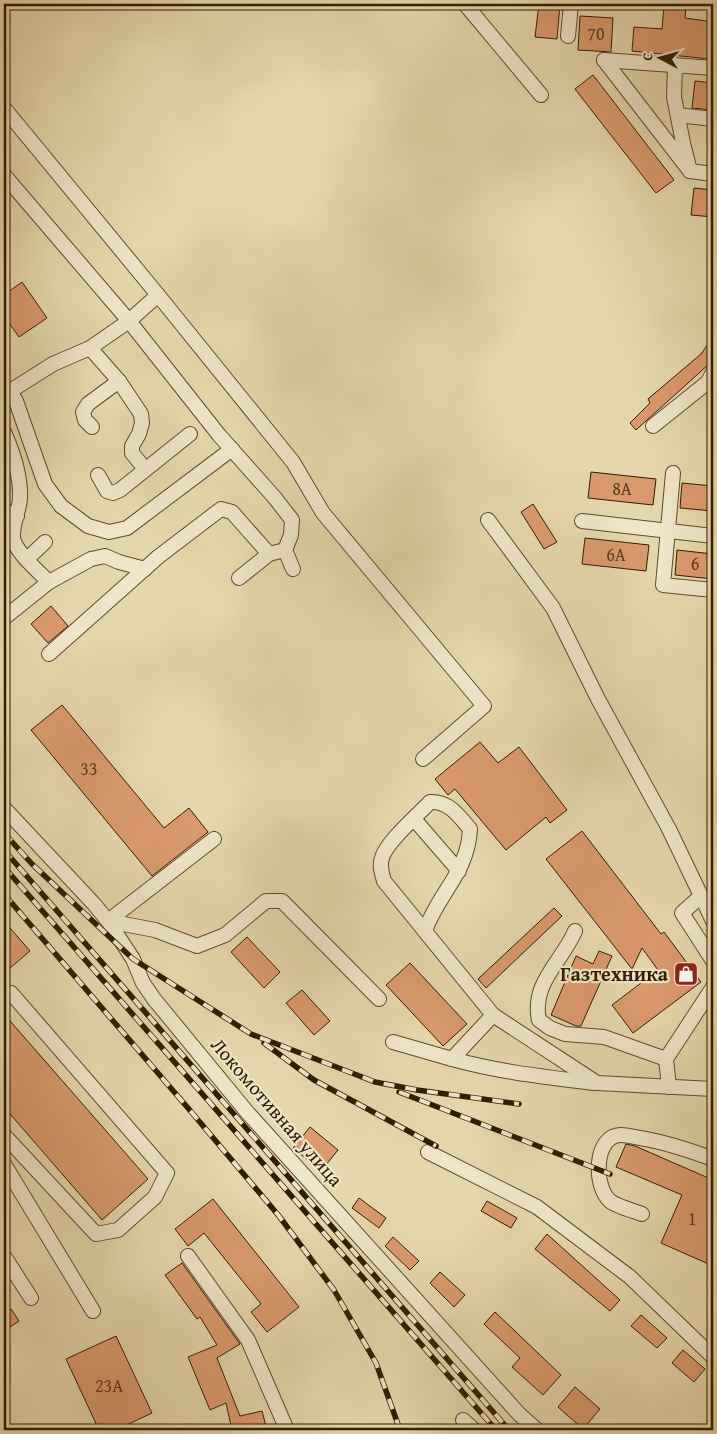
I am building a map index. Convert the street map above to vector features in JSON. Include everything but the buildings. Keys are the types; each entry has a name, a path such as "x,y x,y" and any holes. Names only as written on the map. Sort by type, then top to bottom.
{"street":[{"path":"465,4 541,95"},
{"path":"568,36 571,4"},
{"path":"713,68 604,60 690,171 713,174"},
{"path":"676,65 674,97 690,171"},
{"path":"4,108 293,462 324,513 484,706 423,759"},
{"path":"678,115 713,119"},
{"path":"4,174 129,321 292,520 290,536 284,550 293,569"},
{"path":"158,295 129,321 90,348 53,364 7,393 16,401 45,484 60,506 88,526 109,532 127,528 232,449"},
{"path":"90,348 119,381 141,414 142,423 139,434 132,446 132,453 145,470"},
{"path":"653,426 708,382 713,372"},
{"path":"92,427 85,420 83,412 88,404 119,381"},
{"path":"4,432 10,445 19,479 20,499 10,513 13,538 18,549 49,582"},
{"path":"98,475 107,491 113,493 120,490 190,434"},
{"path":"673,474 663,585 713,590"},
{"path":"49,654 145,568 221,509 232,512 269,554"},
{"path":"488,520 553,608 598,699 669,829 713,921"},
{"path":"582,521 713,536"},
{"path":"27,560 46,542"},
{"path":"239,578 269,554 284,550"},
{"path":"5,613 49,582 91,559 105,556 119,562 145,568"},
{"path":"425,931 428,921 459,871 469,844 470,829 452,808 439,802 430,802 386,847 381,858 380,869 384,881 493,1015 597,1083"},
{"name":"Локомотивная улица","path":"4,808 108,921 133,959 143,982 154,999 246,1112 520,1414 537,1430"},
{"path":"414,819 459,871"},
{"path":"108,921 214,839"},
{"path":"701,896 682,913 713,961"},
{"path":"108,921 155,930 197,946 224,935 266,901 282,901 379,999"},
{"path":"575,931 572,939 550,971 538,996 536,1008 539,1020 550,1028 565,1034 604,1037 666,1059"},
{"path":"669,1087 666,1059 713,987"},
{"path":"4,998 11,993 167,1173 155,1197 118,1230 96,1234 4,1135"},
{"path":"452,1059 493,1015"},
{"path":"393,1042 483,1068 523,1075 597,1083 713,1089"},
{"path":"642,1214 610,1201 601,1188 597,1169 599,1156 608,1141 619,1134 654,1140 713,1158"},
{"path":"428,1152 537,1207 630,1277 713,1357"},
{"path":"4,1164 93,1311"},
{"path":"4,1256 31,1298"},
{"path":"188,1256 248,1340 287,1430"},
{"path":"463,1420 474,1430"}],"railway":[{"path":"4,833 32,864 133,959 251,1034 375,1082 417,1090 519,1104"},
{"path":"4,850 509,1430"},
{"path":"4,867 496,1430"},
{"path":"4,894 279,1216 334,1290 376,1363 400,1430"},
{"path":"264,1043 314,1080 436,1146"},
{"path":"399,1092 610,1174"}],"place":[{"name":"Газтехника","path":"686,974"}]}
